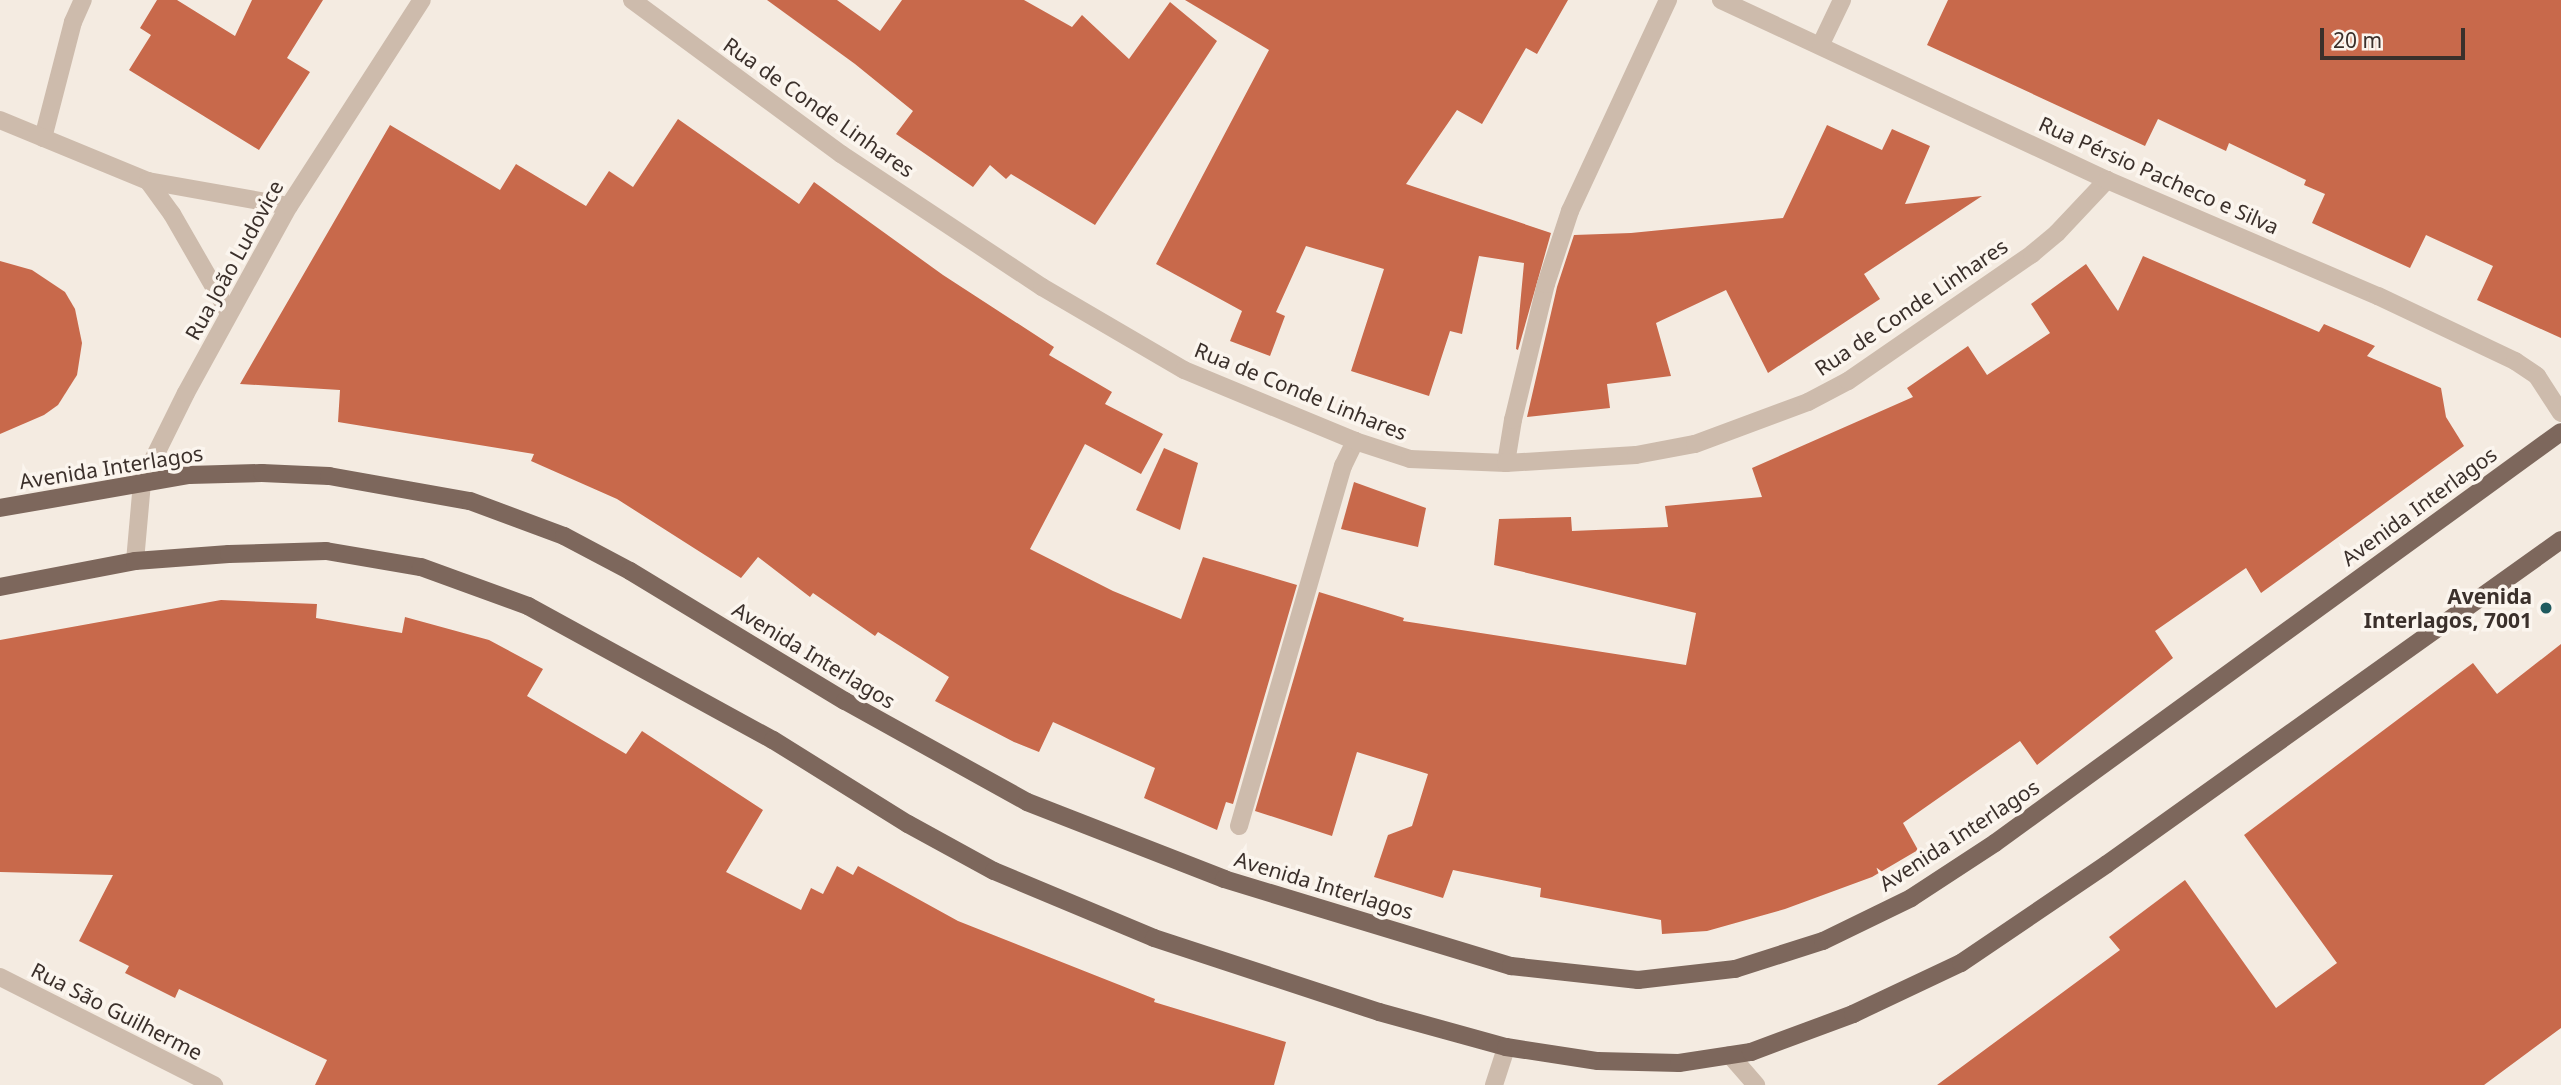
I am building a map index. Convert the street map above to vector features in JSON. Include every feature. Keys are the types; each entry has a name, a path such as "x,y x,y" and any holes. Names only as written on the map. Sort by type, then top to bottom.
{"main road":[{"name":"Avenida Interlagos","path":"0,508 189,475 329,476 470,501 564,536 608,559 845,701 1027,802 1224,879 1511,966 1638,980 1735,969 1823,941 1911,898 1996,843 2561,432"},
{"path":"0,587 135,561 326,551 433,571 528,606 773,740 908,824 994,871 1154,938 1379,1012 1506,1046 1598,1061 1679,1063 1751,1052 1835,1022 1961,963 2096,872 2561,540"}],"street":[{"path":"43,138 73,22 83,0"},
{"name":"Rua João Ludovice","path":"135,561 142,482 229,313 289,206 422,0"},
{"name":"Rua de Conde Linhares","path":"632,0 841,154 1042,287 1184,370 1355,441 1410,458 1506,463 1636,454 1695,444 1808,402 1848,381 2032,254 2057,233 2107,180"},
{"path":"1506,463 1513,420 1546,284 1566,222 1668,0"},
{"name":"Rua Pérsio Pacheco e Silva","path":"1721,0 1821,44 2107,180 2378,296 2515,361 2537,376 2561,413"},
{"path":"1821,44 1843,0"},
{"path":"0,120 148,181 289,206"},
{"path":"148,181 172,214 229,313"},
{"path":"1239,826 1343,466 1355,441"},
{"name":"Rua São Guilherme","path":"0,977 214,1085"},
{"path":"1494,1085 1506,1046"},
{"path":"1730,1055 1756,1085"}],"building":[{"path":"157,0 177,0 235,36 252,0 323,0 287,58 310,72 259,150 129,70 151,35 140,28"},
{"path":"767,0 837,0 880,31 902,0 1024,0 1072,27 1082,15 1129,59 1170,2 1217,41 1095,225 1011,174 1006,179 990,165 973,187 896,134 913,111 855,64"},
{"path":"1185,0 1568,0 1537,54 1526,48 1482,124 1457,110 1406,184 1551,233 1518,350 1524,263 1479,256 1462,334 1450,331 1429,396 1351,371 1384,269 1306,246 1276,312 1285,316 1270,356 1230,341 1242,311 1156,264 1269,50"},
{"path":"1948,0 2561,0 2561,338 2477,300 2493,266 2426,235 2410,268 2312,223 2325,194 2304,185 2306,180 2229,143 2226,151 2158,119 2145,146 1927,45"},
{"path":"678,119 799,204 814,182 943,275 1054,347 1049,355 1112,392 1105,404 1163,434 1141,474 1085,444 1030,549 1113,591 1181,619 1203,557 1297,585 1233,804 1226,802 1217,830 1144,798 1155,768 1053,722 1039,752 1014,742 935,701 949,677 878,632 875,636 813,593 810,597 758,557 741,578 617,499 531,461 534,454 338,422 340,390 240,384 390,125 500,190 516,164 586,206 609,171 633,187"},
{"path":"1827,125 1882,150 1892,129 1930,146 1905,204 1982,196 1864,274 1880,299 1768,373 1726,290 1656,323 1671,376 1607,384 1610,408 1527,417 1557,287 1574,235 1631,233 1783,218"},
{"path":"2143,256 2319,332 2324,324 2375,346 2367,356 2441,388 2446,417 2464,446 2261,593 2246,568 2155,631 2173,658 2037,765 2020,741 1903,823 1918,850 1872,877 1785,909 1707,931 1662,934 1661,920 1540,897 1541,888 1453,870 1443,898 1374,877 1388,835 1412,826 1428,774 1357,752 1332,836 1255,811 1319,592 1404,618 1403,621 1686,665 1696,613 1494,565 1499,519 1571,517 1572,531 1668,527 1665,506 1762,497 1752,468 1913,397 1907,388 1968,346 1987,375 2050,333 2031,304 2086,264 2118,311"},
{"path":"0,261 32,270 65,292 75,309 82,343 77,375 58,405 44,415 0,434"},
{"path":"1164,448 1198,463 1180,530 1136,510"},
{"path":"1354,482 1426,508 1418,547 1341,529"},
{"path":"221,600 317,604 316,618 402,633 405,617 489,640 543,669 527,696 626,754 642,731 763,810 726,872 801,910 811,888 823,894 837,866 853,875 858,866 958,921 1155,999 1154,1002 1286,1042 1274,1085 315,1085 327,1060 179,989 175,998 125,973 129,966 79,941 113,875 0,872 0,640"},
{"path":"2561,644 2561,1028 2484,1085 1937,1085 2120,950 2109,937 2185,880 2276,1008 2337,963 2244,835 2473,663 2497,694"}],"place":[{"name":"Avenida Interlagos, 7001","path":"2546,608"}]}
